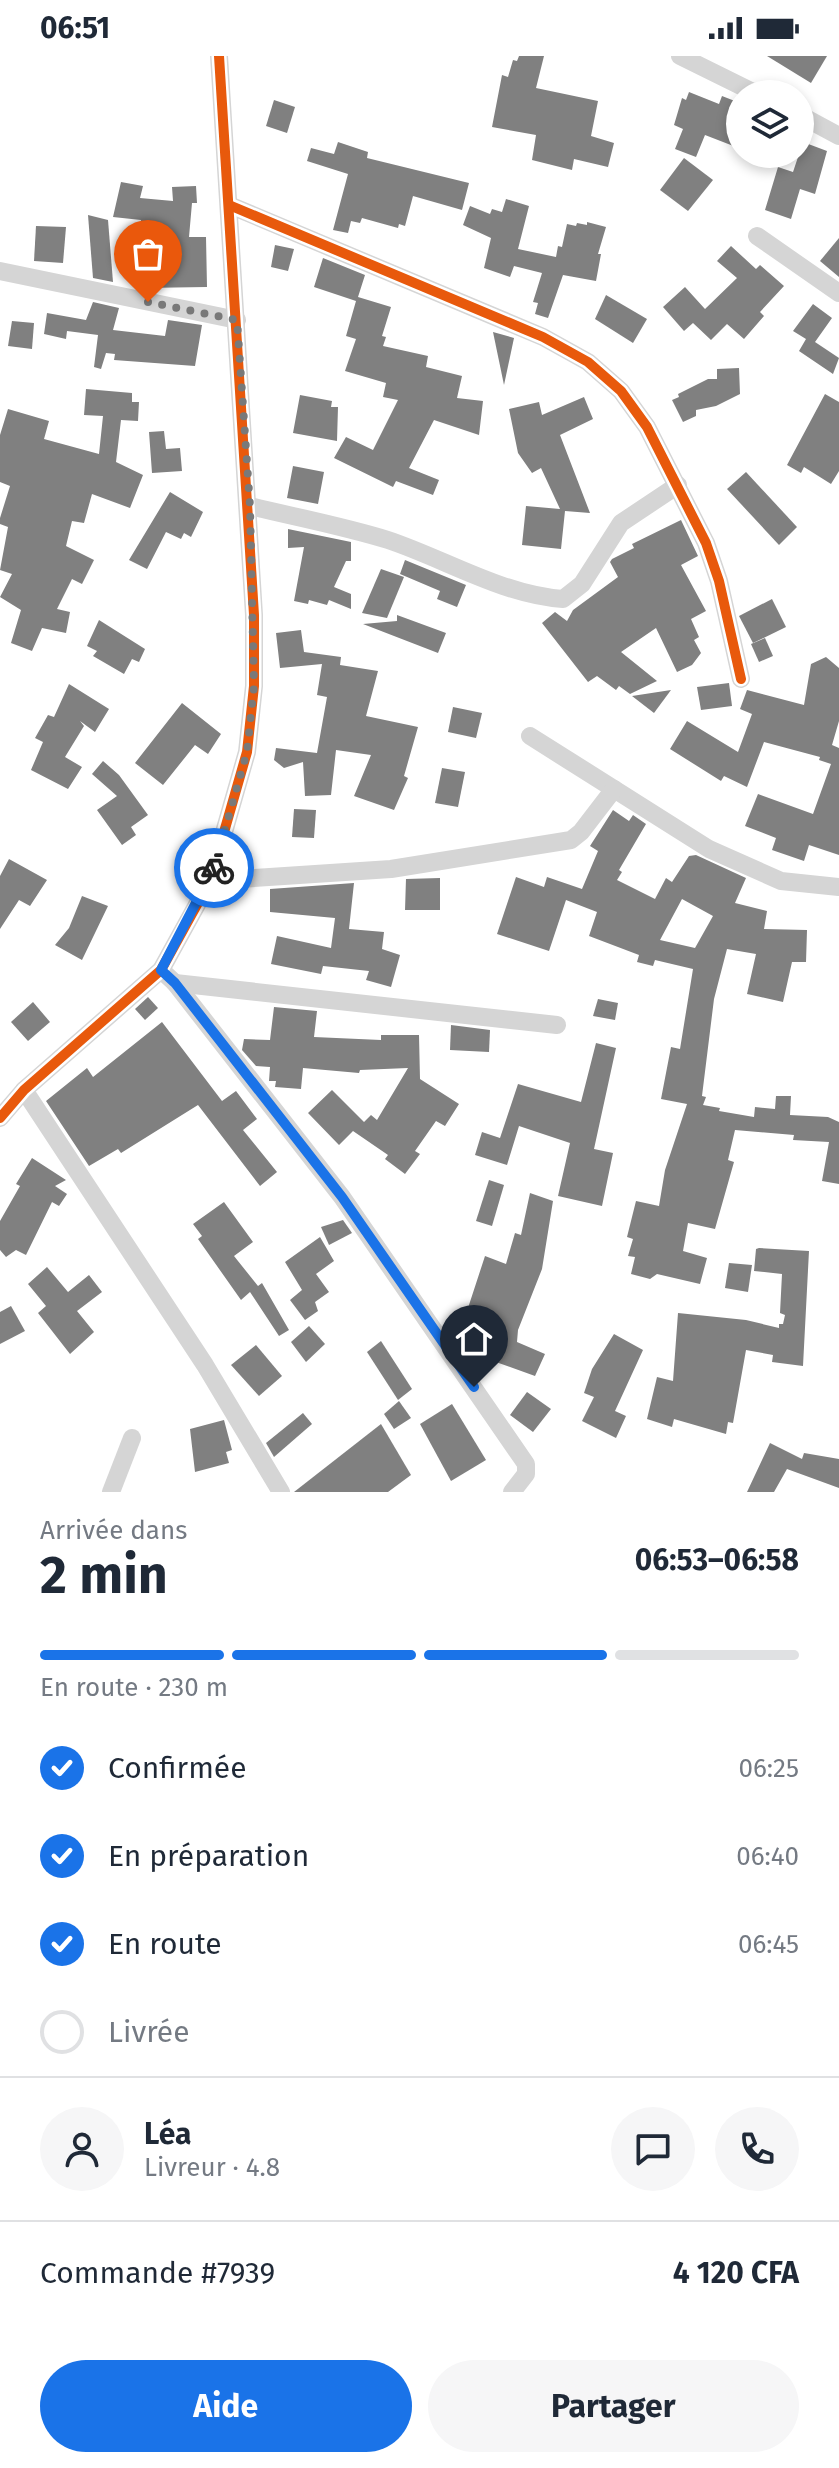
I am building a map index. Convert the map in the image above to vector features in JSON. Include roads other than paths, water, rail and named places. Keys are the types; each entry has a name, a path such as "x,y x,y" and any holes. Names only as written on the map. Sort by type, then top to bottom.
{"street":[{"path":"0,1118 24,1090 168,976 210,881 247,752 254,615 250,506 219,56"},
{"path":"680,56 729,80"},
{"path":"814,123 839,136"},
{"path":"229,205 543,337 588,362 621,391 647,427 706,543 719,581 741,679"},
{"path":"757,236 839,293"},
{"path":"0,271 237,320"},
{"path":"250,506 387,540 483,578 547,598 563,599 582,584 621,523 678,485"},
{"path":"530,736 709,849 764,876 839,887"},
{"path":"210,881 391,869 571,840 581,832 614,789"},
{"path":"168,976 557,1025"},
{"path":"168,976 342,1197 526,1464 526,1474 512,1492"},
{"path":"24,1090 205,1365 281,1492"},
{"path":"111,1492 132,1438"}]}
